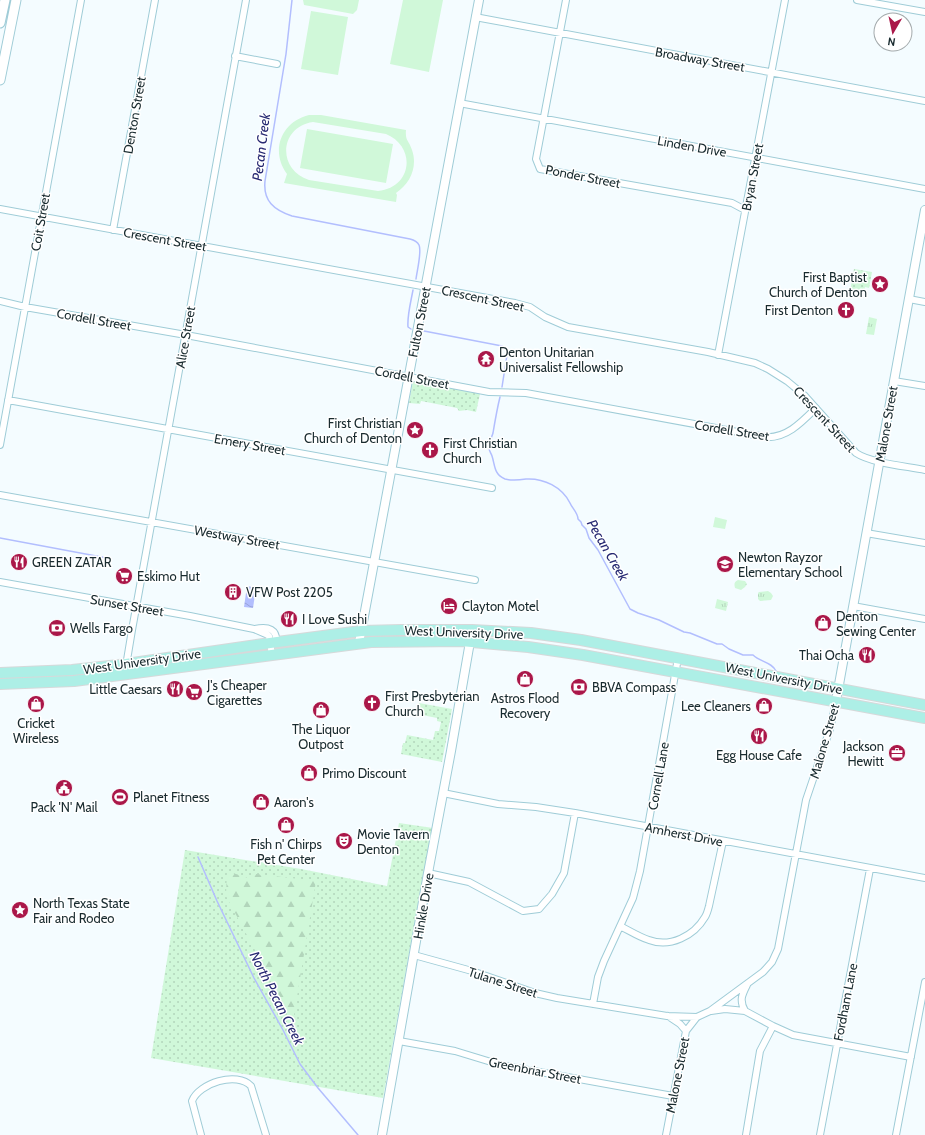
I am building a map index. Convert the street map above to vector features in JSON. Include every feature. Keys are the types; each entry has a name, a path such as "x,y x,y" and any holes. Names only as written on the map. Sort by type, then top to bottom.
{"main road":[{"path":"0,23 4,0"},
{"path":"0,80 16,0"},
{"name":"West University Drive","path":"0,673 72,670 361,631 472,630 545,635 678,658 925,705"},
{"name":"West University Drive","path":"0,684 74,681 359,643 461,641 528,647 583,655 925,718"}],"street":[{"name":"Coit Street","path":"0,445 81,0"},
{"name":"Denton Street","path":"113,230 155,0"},
{"name":"Alice Street","path":"125,674 246,0"},
{"name":"Fulton Street","path":"359,643 479,0"},
{"name":"Ponder Street","path":"566,0 536,159 540,170 732,203 746,210"},
{"name":"Bryan Street","path":"718,355 785,0"},
{"path":"857,0 925,12"},
{"name":"Broadway Street","path":"476,17 925,101"},
{"path":"235,56 277,64"},
{"name":"Linden Drive","path":"459,103 925,189"},
{"name":"Crescent Street","path":"0,209 523,304 551,320 568,327 755,363 768,369 793,385 804,395 856,453 862,457 879,462"},
{"name":"Malone Street","path":"666,1135 686,1031 697,1017 710,1010 758,976 772,962 778,949 806,800 830,729 836,701 925,210"},
{"path":"909,299 925,302"},
{"name":"Cordell Street","path":"0,301 25,307 186,335 489,392 526,393 770,437 777,437 799,425 816,408"},
{"path":"894,381 925,386"},
{"name":"Emery Street","path":"8,400 492,488"},
{"path":"879,462 925,470"},
{"name":"Westway Street","path":"0,495 475,580"},
{"path":"866,533 925,543"},
{"name":"Sunset Street","path":"0,582 254,629 263,628 274,631 273,642"},
{"path":"853,606 925,619"},
{"name":"Hinkle Drive","path":"382,1135 472,630"},
{"path":"272,655 273,642"},
{"name":"Cornell Lane","path":"593,1004 598,977 607,952 633,898 640,871 678,658"},
{"name":"Amherst Drive","path":"443,793 498,804 536,807 575,813 925,878"},
{"path":"428,873 469,882 523,911 538,909 552,894 564,873 575,813"},
{"path":"620,926 649,940 660,942 671,942 686,937 697,928 708,911 723,841"},
{"name":"Fordham Lane","path":"820,1135 870,868"},
{"name":"Tulane Street","path":"414,955 472,971 535,993 557,998 667,1016 697,1017"},
{"path":"896,1135 925,982"},
{"path":"745,1011 741,999 748,984"},
{"path":"710,1010 725,1009 745,1011 793,1035 911,1057"},
{"path":"667,1016 680,1024 686,1031"},
{"path":"746,1135 760,1051 773,1026"},
{"name":"Greenbriar Street","path":"399,1041 455,1051 501,1064 673,1096"},
{"path":"201,1135 192,1101 194,1096 217,1081 236,1079 248,1083 251,1086 266,1135"}],"green space":[{"path":"303,0 359,0 357,10 353,14 304,5"},
{"path":"403,0 443,0 429,72 390,64"},
{"path":"311,11 348,17 338,75 301,69"},
{"path":"309,115 321,115 406,130 407,139 414,156 414,163 409,180 396,193 396,202 284,183 287,174 279,156 281,138 291,124","holes":["313,122 386,134 396,140 403,148 406,157 406,166 404,175 398,183 389,188 378,191 309,180 299,175 291,167 287,159 286,149 288,140 294,132 302,126"]},
{"path":"307,129 393,144 386,183 300,168"},
{"path":"854,269 872,272 869,288 865,287 864,292 854,290 850,291"},
{"path":"869,317 877,319 874,335 866,334"},
{"path":"413,381 480,394 476,412 467,410 459,411 457,408 421,401 420,404 409,403"},
{"path":"715,517 727,520 725,529 713,527"},
{"path":"738,580 745,581 747,584 741,590 735,588 734,585"},
{"path":"768,591 773,596 771,600 760,601 758,599 759,592"},
{"path":"717,599 728,602 726,611 715,608"},
{"path":"419,703 452,709 442,762 401,754 403,743 405,743 407,735 433,740 435,731 439,731 441,722 437,721 437,718 417,714"},
{"path":"399,823 433,828 383,1098 151,1058 185,850 301,869 387,886"},
{"path":"227,871 248,878 256,874 316,881 293,1021 226,896"}],"water":[{"path":"247,586 256,588 253,608 244,607"}],"waterway":[{"name":"Pecan Creek","path":"292,0 286,54 265,181 268,199 275,208 292,216 415,241 420,248 416,279"},
{"name":"Pecan Creek","path":"411,329 408,327 408,318 413,290"},
{"name":"Pecan Creek","path":"424,331 502,346 506,350 507,355 502,387"},
{"name":"Pecan Creek","path":"500,397 489,446 497,472 501,477 508,480 533,479 546,482 557,488 567,497 630,609 659,620 684,632 717,644 722,644 743,655 753,655 772,666 776,671"},
{"name":"North Pecan Creek","path":"0,538 107,558 109,559 109,562"},
{"name":"North Pecan Creek","path":"198,857 217,901 254,978 300,1064 318,1088 358,1135"}],"place":[{"name":"First Baptist Church of Denton","path":"880,284"},
{"name":"First Denton","path":"846,310"},
{"name":"Denton Unitarian Universalist Fellowship","path":"486,359"},
{"name":"First Christian Church of Denton","path":"415,430"},
{"name":"First Christian Church","path":"430,450"},
{"name":"GREEN ZATAR","path":"19,562"},
{"name":"Newton Rayzor Elementary School","path":"725,564"},
{"name":"Eskimo Hut","path":"124,576"},
{"name":"VFW Post 2205","path":"233,592"},
{"name":"Clayton Motel","path":"449,606"},
{"name":"I Love Sushi","path":"289,619"},
{"name":"Denton Sewing Center","path":"823,623"},
{"name":"Wells Fargo","path":"57,628"},
{"name":"Thai Ocha","path":"867,655"},
{"name":"Astros Flood Recovery","path":"525,679"},
{"name":"BBVA Compass","path":"579,687"},
{"name":"Little Caesars","path":"175,689"},
{"name":"J's Cheaper Cigarettes","path":"194,692"},
{"name":"First Presbyterian Church","path":"372,703"},
{"name":"Cricket Wireless","path":"36,704"},
{"name":"Lee Cleaners","path":"764,706"},
{"name":"The Liquor Outpost","path":"321,710"},
{"name":"Egg House Cafe","path":"759,736"},
{"name":"Jackson Hewitt","path":"897,753"},
{"name":"Primo Discount","path":"309,773"},
{"name":"Pack 'N' Mail","path":"64,788"},
{"name":"Planet Fitness","path":"120,797"},
{"name":"Aaron's","path":"261,802"},
{"name":"Fish n' Chirps Pet Center","path":"286,825"},
{"name":"Movie Tavern Denton","path":"344,841"},
{"name":"North Texas State Fair and Rodeo","path":"20,910"}]}
